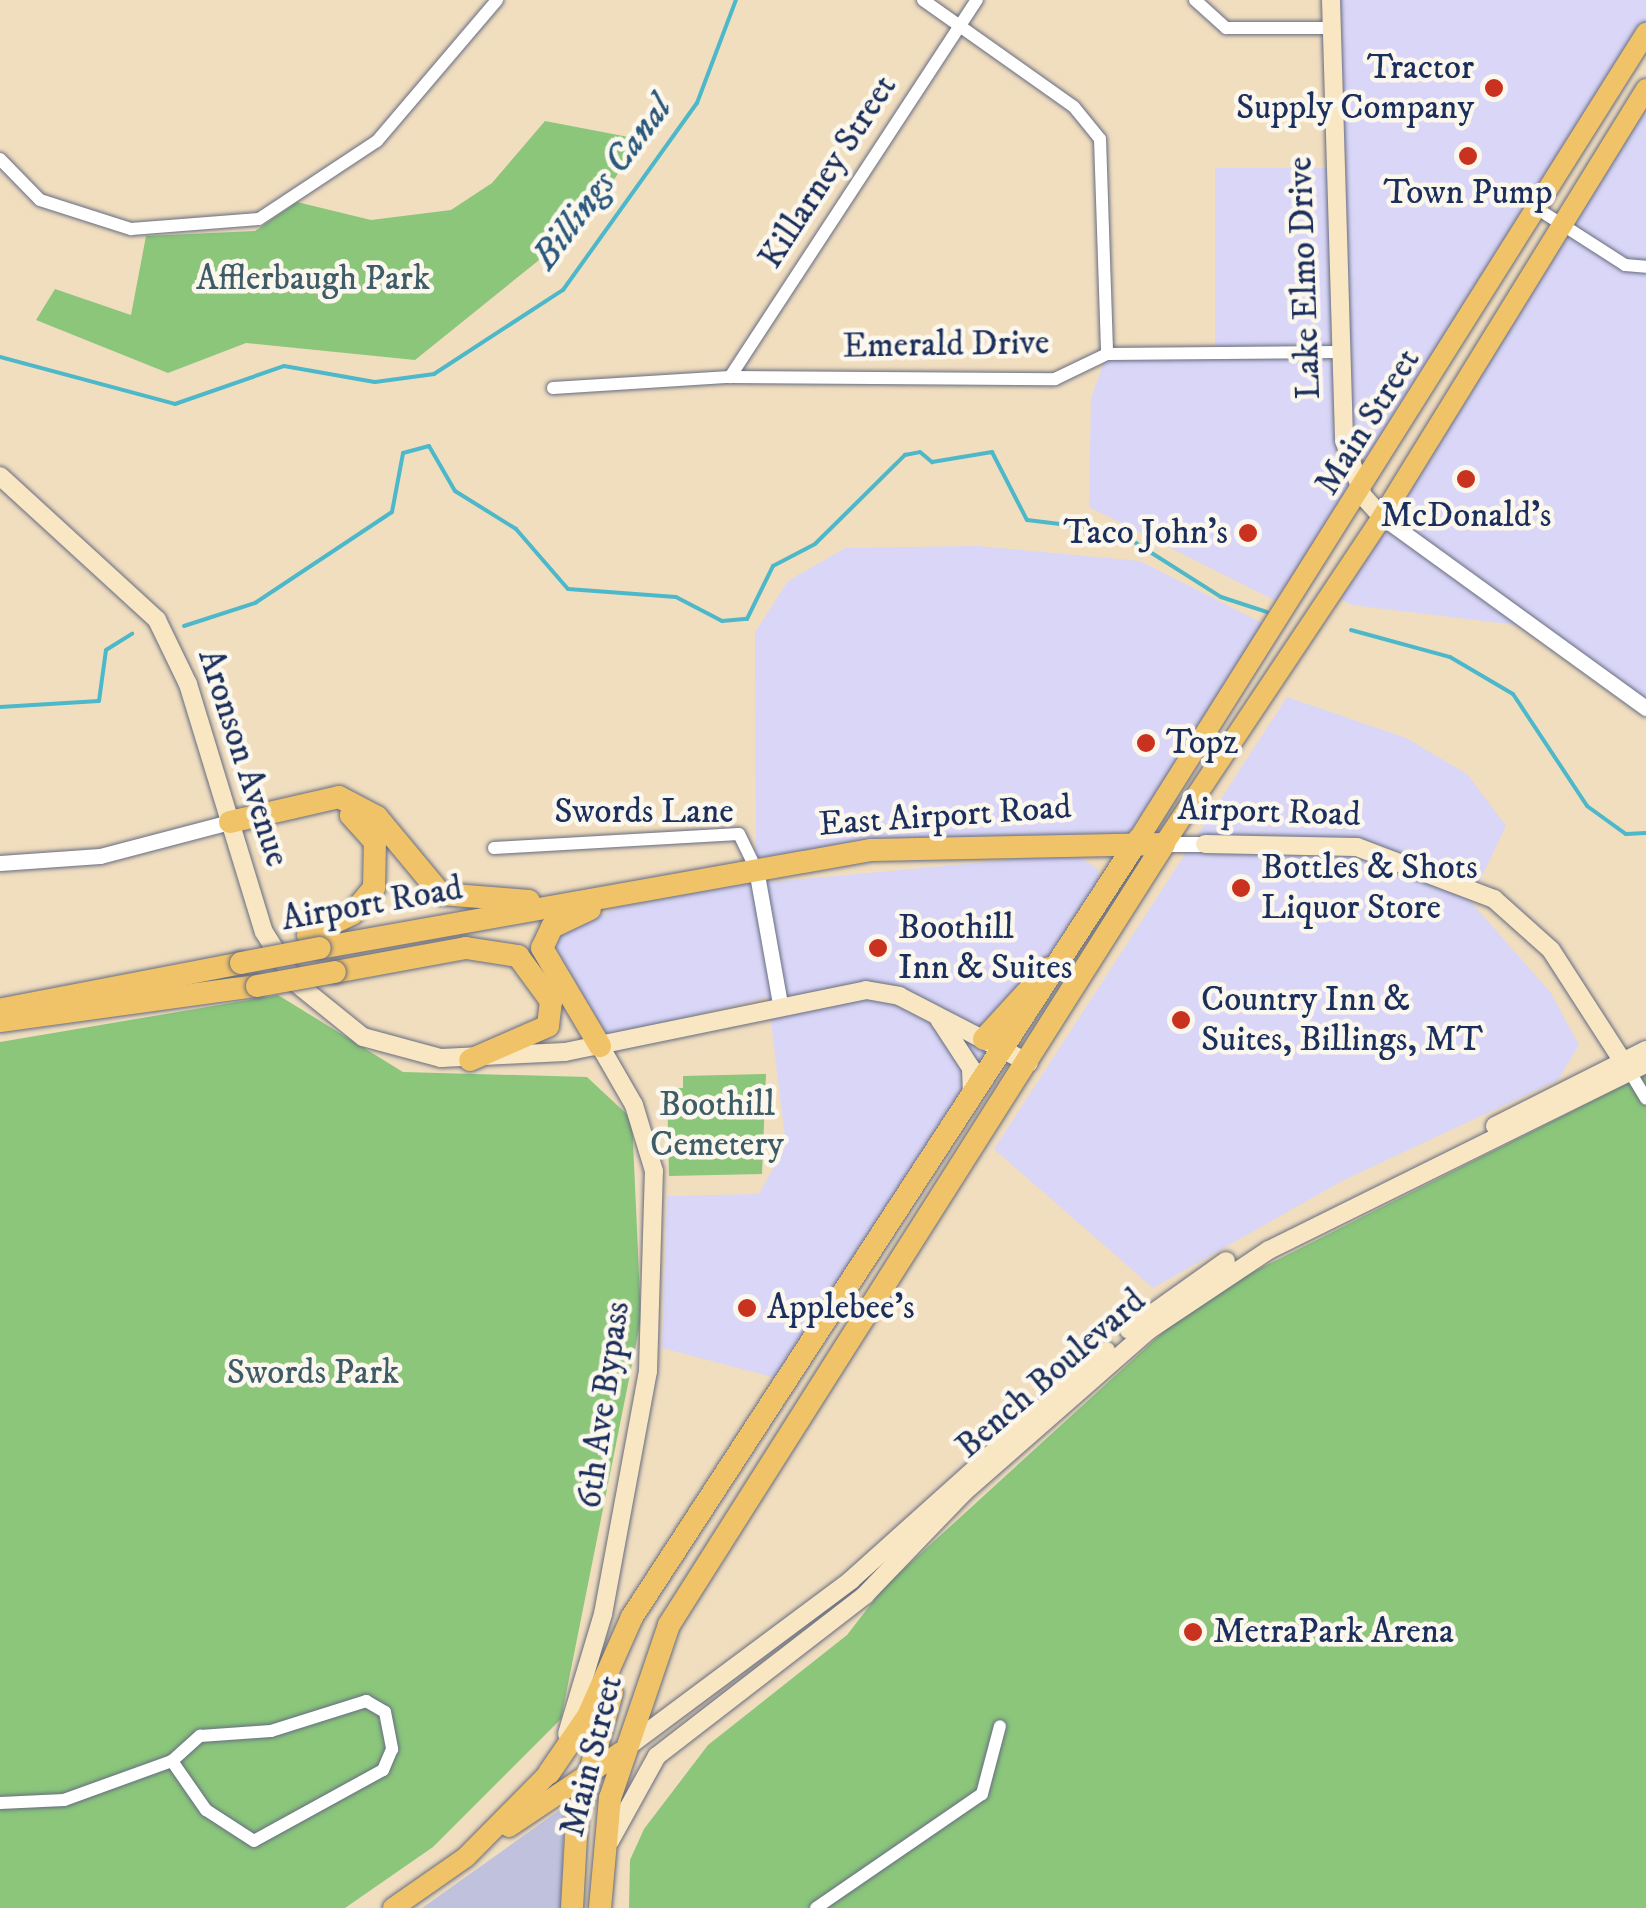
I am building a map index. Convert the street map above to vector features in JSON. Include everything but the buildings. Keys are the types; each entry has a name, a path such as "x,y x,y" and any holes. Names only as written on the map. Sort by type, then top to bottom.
{"highway":[{"path":"311,798 360,821 378,864 360,906 314,941"},
{"path":"230,822 311,798 360,804 441,894 582,902"},
{"name":"Airport Road","path":"1138,840 1164,844"},
{"name":"East Airport Road","path":"756,868 922,846 1138,840"},
{"path":"548,1773 650,1592 972,1100 994,1044 1064,956 1138,840"},
{"name":"Main Street","path":"600,1908 601,1860 621,1752 669,1625 1029,1063 1164,844"},
{"name":"Airport Road","path":"0,1010 241,963 314,941 582,902 756,868"},
{"path":"600,1046 552,974 544,938 565,919 630,892"},
{"path":"0,1021 256,986 466,948 518,956 551,1001 548,1026 470,1060"},
{"name":"Main Street","path":"572,1908 587,1772 650,1592"}],"main road":[{"name":"Lake Elmo Drive","path":"1332,0 1337,352 1344,440 1363,496 1382,516"},
{"name":"Main Street","path":"1138,840 1363,496 1542,211 1646,33"},
{"name":"Main Street","path":"1164,844 1382,516 1646,89"},
{"name":"Aronson Avenue","path":"0,476 141,599 188,684 264,932 321,1008 388,1048 470,1060 600,1046 780,1004 866,990 939,1018 1029,1063"},
{"name":"Airport Road","path":"1206,844 1356,847 1462,882 1551,950 1633,1066"},
{"path":"939,1018 971,1068 972,1100"},
{"name":"6th Ave Bypass","path":"548,1773 577,1714 603,1614 648,1371 654,1170 600,1046"},
{"path":"393,1908 701,1696 851,1580 1188,1286 1633,1066 1646,1050"},
{"path":"470,1060 582,1061 615,1074"},
{"name":"Bench Boulevard","path":"601,1860 657,1756 865,1594 964,1492 1150,1330 1269,1250 1633,1066"},
{"path":"466,1857 548,1773"}],"street":[{"path":"0,158 40,200 131,230 259,219 377,141 498,0"},
{"path":"922,0 1074,107 1100,140 1107,354"},
{"name":"Killarney Street","path":"730,377 977,0"},
{"path":"1195,0 1226,28 1332,28"},
{"path":"1542,211 1625,265 1646,267"},
{"name":"Emerald Drive","path":"553,388 730,377 1055,379 1107,354 1337,352"},
{"name":"Lake Elmo Drive","path":"1382,516 1646,708"},
{"path":"0,863 100,856 230,822"},
{"name":"Swords Lane","path":"494,848 739,834 756,868 780,1004"},
{"name":"Airport Road","path":"1164,844 1206,844"},
{"name":"Airport Road","path":"1633,1066 1646,1099"},
{"path":"0,1803 64,1800 172,1761 200,1736 271,1731 366,1701 385,1712 392,1749 383,1770 254,1841 206,1810 172,1761"},
{"path":"816,1908 982,1794 1000,1726"}],"shaded area":[{"path":"1331,0 1646,0 1646,28 1290,608 1089,507 1091,398 1107,354 1215,353 1215,168 1334,168"},
{"path":"1646,89 1646,708 1525,626 1351,605 1331,593"},
{"path":"977,546 1140,561 1276,630 1138,840 756,869 755,632 788,581 845,548"},
{"path":"1287,697 1406,738 1467,774 1506,826 1470,901 1551,993 1579,1045 1558,1080 1344,1180 1153,1288 994,1149"},
{"path":"1074,854 1098,869 1099,883 776,1378 662,1348 667,1196 759,1194 786,1145 768,997 608,1037 548,950 554,935 619,907 737,885"},
{"path":"564,1807 562,1908 422,1908"}],"green space":[{"name":"Afflerbaugh Park","path":"545,121 639,139 590,219 415,360 246,343 168,373 36,320 55,289 131,315 146,236 255,231 297,202 371,220 451,210 492,183"},
{"name":"Swords Park","path":"278,995 403,1072 587,1077 632,1119 641,1319 561,1719 433,1847 345,1908 0,1908 0,1042"},
{"name":"Boothill Cemetery","path":"766,1074 762,1174 669,1176 667,1088 683,1088 683,1076"},
{"path":"1646,1074 1646,1908 629,1908 630,1860 644,1829 708,1745 847,1635 885,1586 1173,1323 1237,1280"}],"waterway":[{"name":"Billings Canal","path":"0,357 175,404 284,366 375,382 434,374 563,290 697,103 736,0"},
{"path":"184,626 255,603 392,512 403,453 429,446 455,491 516,529 568,589 676,597 722,621 747,619 773,566 815,544 905,455 920,452 932,462 992,452 1027,520 1117,531 1221,597 1267,612"},
{"path":"1351,630 1450,657 1513,694 1587,806 1626,834 1646,833"},
{"path":"0,707 99,701 106,650 132,634"}],"place":[{"name":"Tractor Supply Company","path":"1494,88"},
{"name":"Town Pump","path":"1468,156"},
{"name":"McDonald's","path":"1466,479"},
{"name":"Taco John's","path":"1248,533"},
{"name":"Topz","path":"1146,743"},
{"name":"Bottles & Shots Liquor Store","path":"1241,888"},
{"name":"Boothill Inn & Suites","path":"878,948"},
{"name":"Country Inn & Suites, Billings, MT","path":"1181,1020"},
{"name":"Applebee's","path":"747,1308"},
{"name":"MetraPark Arena","path":"1193,1632"}]}
